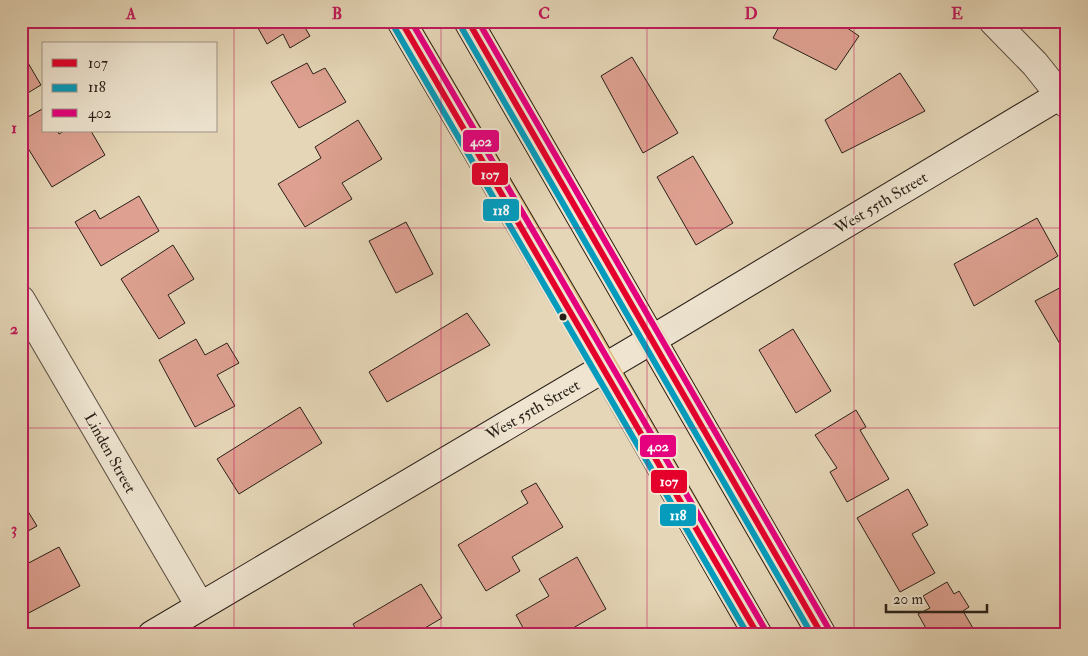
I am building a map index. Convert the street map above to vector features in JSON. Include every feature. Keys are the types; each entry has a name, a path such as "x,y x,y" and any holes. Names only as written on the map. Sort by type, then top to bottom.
{"main road":[{"path":"401,21 758,635"},
{"path":"468,21 822,635"}],"street":[{"path":"993,21 1065,97"},
{"name":"West 55th Street","path":"152,635 1065,97"},
{"name":"Linden Street","path":"21,300 200,606"}],"building":[{"path":"254,21 301,21 310,36 290,48 283,34 267,44"},
{"path":"782,21 837,21 859,36 836,70 773,38"},
{"path":"21,51 41,85 21,97"},
{"path":"632,57 678,133 643,153 601,76"},
{"path":"307,63 313,74 325,68 346,102 299,128 271,82"},
{"path":"900,73 925,111 842,153 825,120"},
{"path":"42,109 42,132 58,132 59,134 62,132 92,132 105,155 52,187 21,137 21,121"},
{"path":"358,120 382,159 342,183 352,199 305,227 278,184 321,158 315,147"},
{"path":"693,156 733,223 696,245 657,177"},
{"path":"139,196 159,231 101,266 75,222 95,210 100,219"},
{"path":"1037,218 1058,256 974,306 954,264"},
{"path":"406,222 433,274 396,293 369,241"},
{"path":"173,245 194,279 168,295 185,323 159,339 121,279"},
{"path":"1067,284 1067,356 1035,301"},
{"path":"467,313 490,345 387,402 369,372"},
{"path":"793,329 831,391 796,413 759,350"},
{"path":"196,339 205,355 227,343 239,363 217,375 235,406 195,427 159,360"},
{"path":"300,407 322,443 239,494 217,459"},
{"path":"856,410 866,427 860,430 889,479 847,502 830,472 837,468 815,435"},
{"path":"536,483 563,527 512,557 520,571 486,591 458,545 528,503 521,491"},
{"path":"908,489 928,525 912,534 935,573 900,592 857,518"},
{"path":"21,500 37,526 21,535"},
{"path":"59,547 80,586 21,617 21,567"},
{"path":"577,557 606,609 561,635 527,635 516,615 549,596 539,579"},
{"path":"947,582 954,594 959,591 969,607 963,611 977,635 932,635 930,631 928,632 918,614 930,608 923,596"},
{"path":"421,584 442,618 413,635 359,635 353,624"}],"transit line":[{"name":"107","path":"401,21 758,635"},
{"name":"402","path":"411,21 766,631"},
{"name":"107","path":"468,21 822,635"},
{"name":"402","path":"478,21 830,631"},
{"name":"118","path":"393,25 748,635"},
{"name":"118","path":"460,25 812,635"}]}
